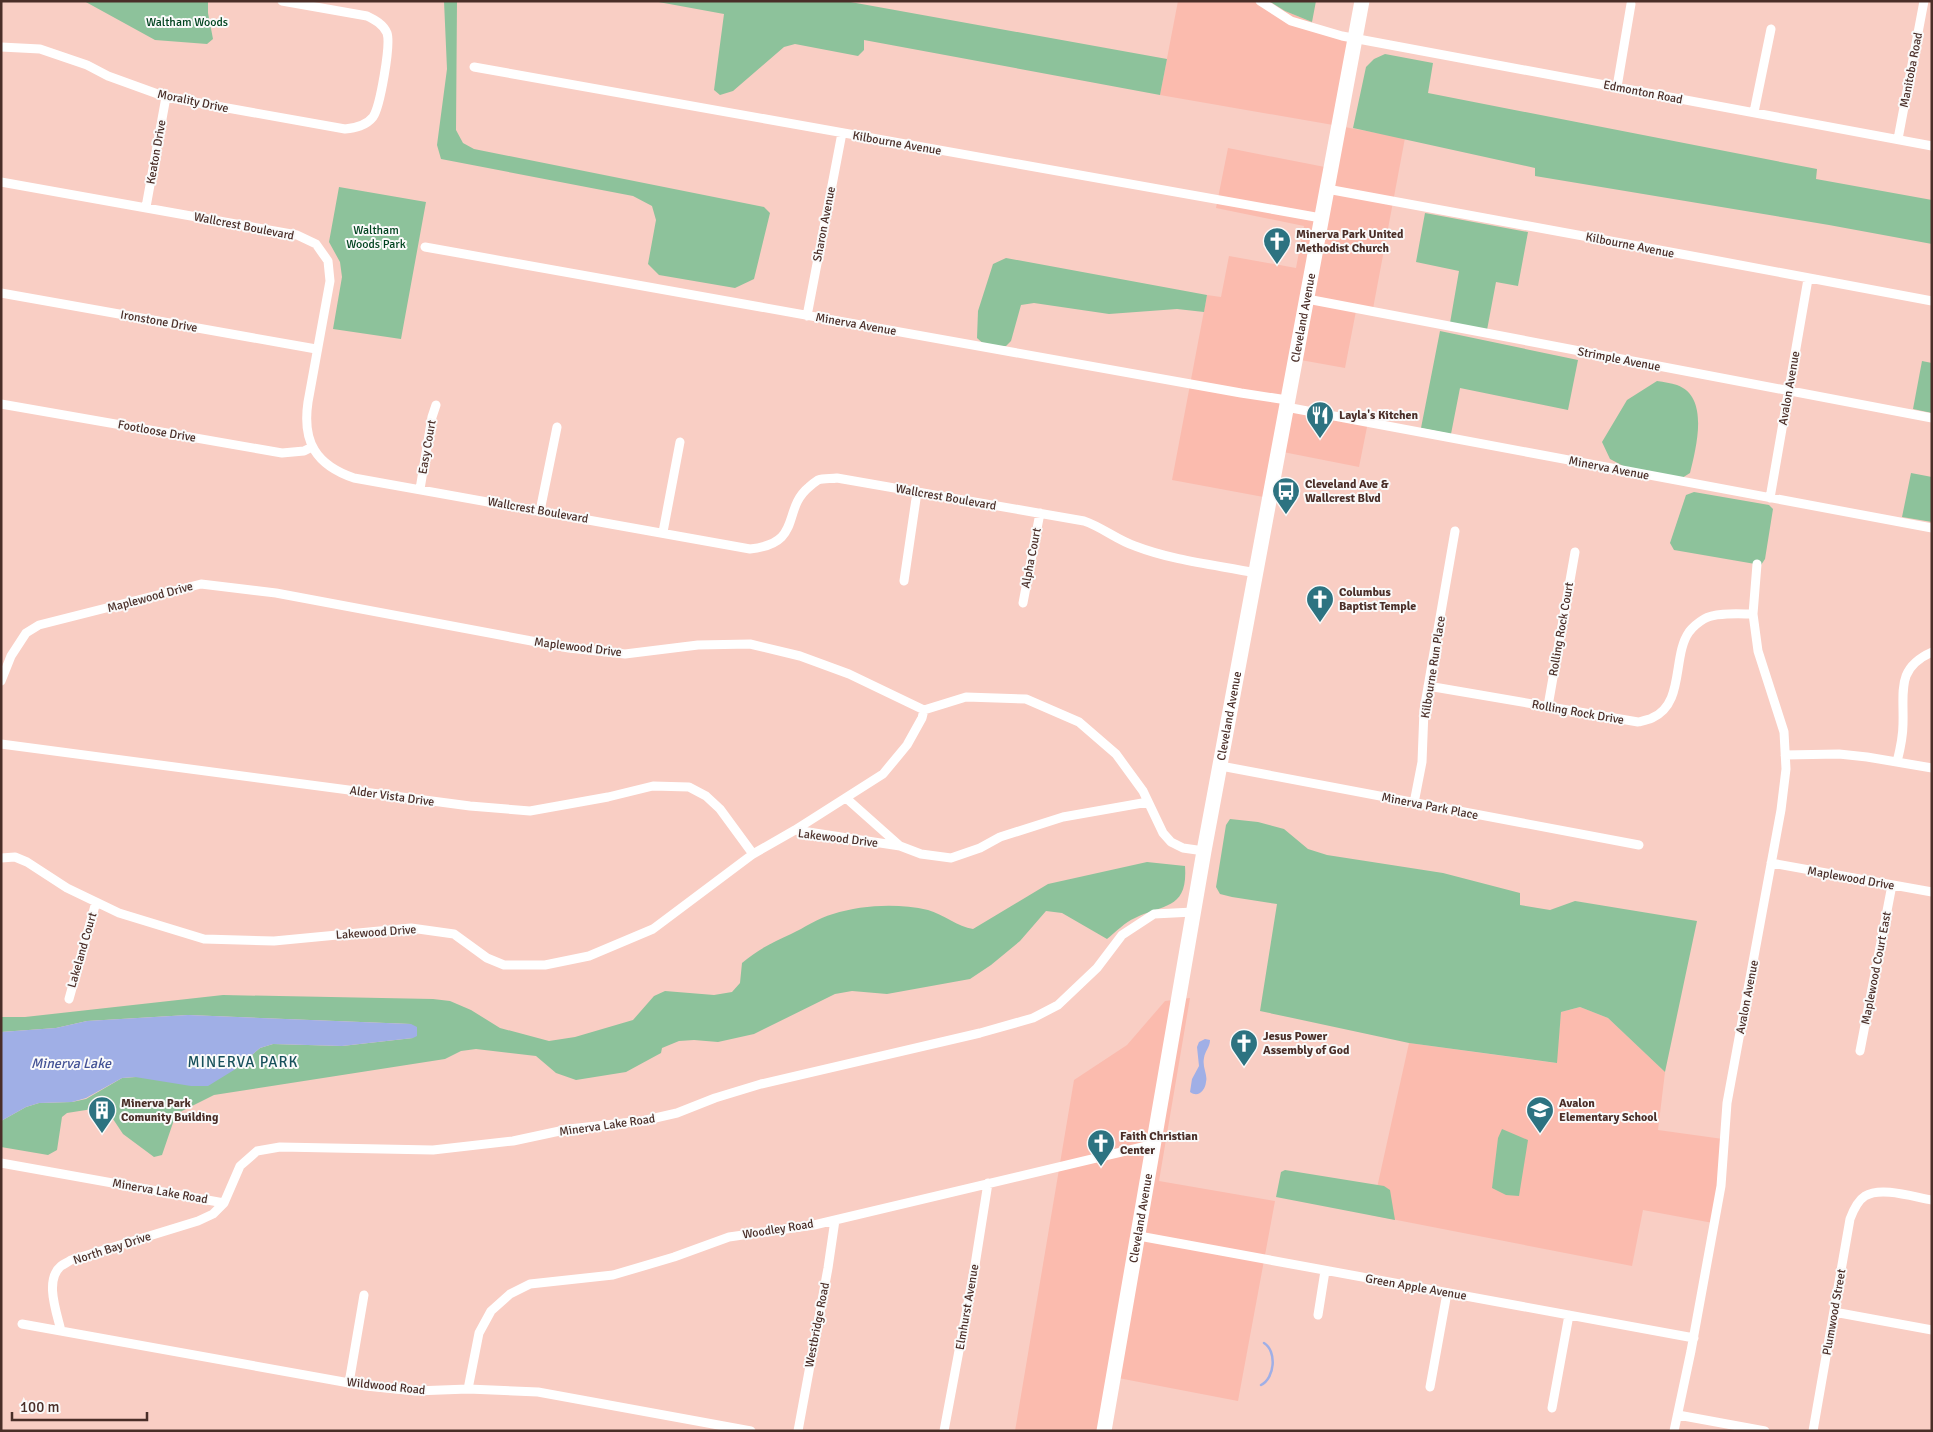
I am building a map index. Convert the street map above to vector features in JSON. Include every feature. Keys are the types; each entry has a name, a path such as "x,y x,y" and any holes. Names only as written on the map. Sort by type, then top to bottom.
{"main road":[{"name":"Cleveland Avenue","path":"1104,1431 1204,851 1362,1"}],"street":[{"name":"Morality Drive","path":"1,46 40,49 166,97 345,129 360,127 372,118 378,103 389,46 387,33 379,22 366,16 282,1"},
{"name":"Edmonton Road","path":"1260,1 1291,21 1354,38 1932,146"},
{"name":"Manitoba Road","path":"1898,139 1924,1"},
{"path":"1617,87 1631,4"},
{"path":"1754,112 1771,29"},
{"name":"Kilbourne Avenue","path":"474,67 1321,218"},
{"name":"Keaton Drive","path":"146,207 166,97"},
{"name":"Sharon Avenue","path":"807,316 842,133"},
{"name":"Wallcrest Boulevard","path":"1,182 297,235 316,244 328,261 330,281 316,349 306,416 307,431 312,447 322,462 338,472 354,478 750,549 766,547 780,539 790,526 801,494 817,481 837,478 1072,518 1093,524 1133,546 1153,553 1256,573"},
{"name":"Kilbourne Avenue","path":"1327,189 1708,258 1932,302"},
{"name":"Minerva Avenue","path":"424,247 1241,394 1932,528"},
{"name":"Avalon Avenue","path":"1770,498 1808,279"},
{"name":"Ironstone Drive","path":"1,294 316,349"},
{"name":"Strimple Avenue","path":"1307,299 1932,418"},
{"name":"Footloose Drive","path":"1,404 282,453 304,451 312,447"},
{"name":"Easy Court","path":"420,489 432,417 436,405"},
{"path":"540,511 557,427"},
{"path":"662,532 680,442"},
{"path":"904,581 917,492"},
{"name":"Alpha Court","path":"1023,603 1040,513"},
{"name":"Kilbourne Run Place","path":"1414,803 1422,762 1424,710 1455,531"},
{"name":"Rolling Rock Court","path":"1548,706 1575,552"},
{"name":"Avalon Avenue","path":"1674,1431 1694,1338 1721,1186 1727,1103 1781,810 1786,769 1784,732 1758,651 1753,614 1757,564"},
{"name":"Maplewood Drive","path":"1,681 11,656 26,633 40,625 201,584 276,593 569,648 625,654 698,645 750,644 800,656 849,674 924,710"},
{"name":"Rolling Rock Drive","path":"1428,686 1638,722 1654,717 1668,705 1689,632 1705,618 1725,614 1753,614"},
{"path":"1898,762 1903,725 1902,691 1906,672 1918,659 1932,652"},
{"path":"795,830 883,774 907,745 922,718 924,710 966,697 1026,699 1080,722 1116,754 1143,791 1163,833 1171,842 1183,848 1204,851"},
{"name":"Alder Vista Drive","path":"1,744 470,806 530,810 608,797 653,786 688,788 706,796 720,810 753,854"},
{"path":"1786,756 1839,754 1932,768"},
{"name":"Minerva Park Place","path":"1221,766 1639,845"},
{"name":"Lakewood Drive","path":"846,798 900,846"},
{"name":"Lakewood Drive","path":"1,858 15,858 27,862 67,888 119,913 204,938 274,941 411,928 454,934 487,958 504,965 545,965 589,956 653,929 753,854 795,830 900,846 921,854 951,858 980,848 1000,837 1063,817 1148,802"},
{"name":"Maplewood Drive","path":"1771,863 1932,892"},
{"name":"Maplewood Court East","path":"1860,1051 1892,885"},
{"name":"Lakeland Court","path":"68,999 96,902"},
{"name":"Minerva Lake Road","path":"1,1163 224,1203 240,1166 257,1151 280,1147 433,1150 513,1142 569,1129 642,1121 678,1113 715,1098 761,1084 980,1033 1033,1018 1058,1006 1097,968 1122,935 1154,914 1193,912"},
{"name":"Woodley Road","path":"468,1389 479,1332 492,1311 510,1294 530,1284 613,1275 674,1257 729,1237 835,1220 1155,1144"},
{"name":"Elmhurst Avenue","path":"944,1431 975,1265 988,1183"},
{"name":"Plumwood Street","path":"1813,1431 1850,1219 1855,1207 1864,1196 1877,1192 1932,1200"},
{"name":"North Bay Drive","path":"61,1331 52,1290 53,1278 60,1267 72,1260 198,1221 213,1214 224,1203"},
{"name":"Westbridge Road","path":"798,1431 835,1220"},
{"name":"Green Apple Avenue","path":"1139,1236 1694,1338"},
{"path":"1318,1315 1325,1271"},
{"path":"1430,1387 1447,1293"},
{"path":"349,1383 364,1295"},
{"path":"1834,1312 1932,1330"},
{"path":"1552,1408 1569,1315"},
{"name":"Wildwood Road","path":"22,1324 349,1383 414,1391 468,1389 538,1392 751,1431"},
{"path":"1678,1415 1765,1431"}],"shaded area":[{"path":"1178,1 1269,1 1285,11 1312,22 1311,27 1356,40 1339,126 1160,95"},
{"path":"1339,126 1405,138 1372,314 1356,311 1345,368 1295,359 1286,406 1368,422 1359,467 1278,451 1269,498 1172,480 1207,295 1221,297 1229,256 1296,268 1304,226 1216,208 1228,148 1330,168"},
{"path":"1190,998 1159,1181 1275,1201 1238,1401 1113,1377 1102,1431 1015,1431 1074,1080 1127,1045 1165,1001"},
{"name":"Avalon Elementary School","path":"1580,1007 1608,1018 1665,1072 1658,1130 1723,1139 1713,1223 1643,1210 1632,1266 1371,1215 1409,1043 1556,1063 1561,1012"}],"green space":[{"name":"Waltham Woods","path":"84,1 208,1 208,13 213,39 207,44 155,40"},
{"path":"444,1 457,1 456,130 463,143 474,149 764,207 770,213 754,279 735,288 659,275 648,264 656,220 652,206 633,196 441,159 437,145 447,69"},
{"path":"653,1 845,1 1167,59 1160,95 864,40 864,50 858,56 795,44 784,47 733,91 720,95 714,90 724,14"},
{"path":"1269,1 1316,1 1312,22 1285,11"},
{"path":"1385,54 1433,63 1428,93 1817,169 1816,179 1932,200 1932,244 1535,176 1535,168 1353,128 1366,67 1374,59"},
{"name":"Waltham Woods Park","path":"339,187 426,202 401,339 333,329 342,277 340,262 329,242"},
{"path":"1425,213 1528,232 1518,286 1496,282 1487,330 1450,323 1459,271 1416,262"},
{"path":"1006,258 1207,295 1204,312 1177,309 1109,314 1034,303 1021,305 1011,341 1006,346 986,346 977,338 978,311 993,264"},
{"path":"1440,331 1578,360 1568,410 1460,388 1451,434 1421,428"},
{"path":"1922,361 1932,363 1932,413 1913,409"},
{"path":"1657,381 1677,385 1687,391 1694,400 1698,424 1693,463 1690,473 1682,478 1627,468 1610,459 1602,442 1627,400"},
{"path":"1911,473 1932,477 1932,522 1902,517"},
{"path":"1694,492 1769,505 1773,509 1765,559 1761,565 1674,550 1670,543 1686,495"},
{"path":"1230,819 1258,822 1284,829 1308,849 1327,855 1443,873 1520,893 1520,905 1550,910 1575,901 1697,921 1665,1072 1608,1018 1580,1007 1561,1012 1557,1063 1409,1043 1260,1011 1277,904 1220,894 1216,887 1226,825"},
{"path":"1147,862 1185,866 1183,890 1172,903 1131,920 1107,939 1062,913 1046,911 1020,941 991,965 970,979 887,994 852,991 835,994 754,1034 718,1042 679,1041 662,1048 661,1053 626,1072 576,1080 556,1073 536,1056 476,1049 461,1051 445,1059 214,1095 176,1114 162,1155 154,1157 123,1134 105,1107 67,1113 62,1117 57,1150 48,1155 1,1147 1,1121 26,1107 39,1103 72,1102 86,1099 122,1078 234,1070 260,1048 273,1044 342,1046 413,1038 411,1024 188,1015 87,1021 56,1028 1,1032 1,1017 25,1017 223,995 433,999 450,1001 471,1010 500,1028 549,1041 575,1037 633,1020 654,996 665,991 714,995 732,992 740,983 742,963 748,958 772,943 833,914 868,907 904,906 928,910 962,926 973,929 1048,884"},
{"path":"1502,1129 1528,1140 1519,1196 1506,1195 1492,1188 1498,1138"},
{"path":"1285,1170 1384,1186 1390,1190 1395,1220 1276,1197 1281,1172"}],"water":[{"name":"Minerva Lake","path":"188,1015 411,1024 417,1027 417,1036 342,1046 273,1044 260,1048 234,1070 208,1086 191,1086 135,1077 122,1078 86,1098 72,1102 39,1103 26,1107 1,1121 1,1032 56,1028 87,1021"},
{"path":"1205,1039 1210,1040 1204,1061 1206,1082 1201,1093 1193,1094 1190,1092 1192,1079 1199,1066 1197,1047 1199,1042"}],"waterway":[{"path":"1261,1385 1269,1377 1273,1364 1271,1352 1264,1343"}],"place":[{"name":"Minerva Park United Methodist Church","path":"1277,265"},
{"name":"Layla's Kitchen","path":"1320,439"},
{"name":"Cleveland Ave & Wallcrest Blvd","path":"1286,515"},
{"name":"Columbus Baptist Temple","path":"1320,623"},
{"name":"Jesus Power Assembly of God","path":"1244,1067"},
{"name":"Minerva Park Comunity Building","path":"102,1134"},
{"name":"Avalon Elementary School","path":"1540,1134"},
{"name":"Faith Christian Center","path":"1101,1167"}],"district":[{"name":"MINERVA PARK","path":"243,1062"}]}
